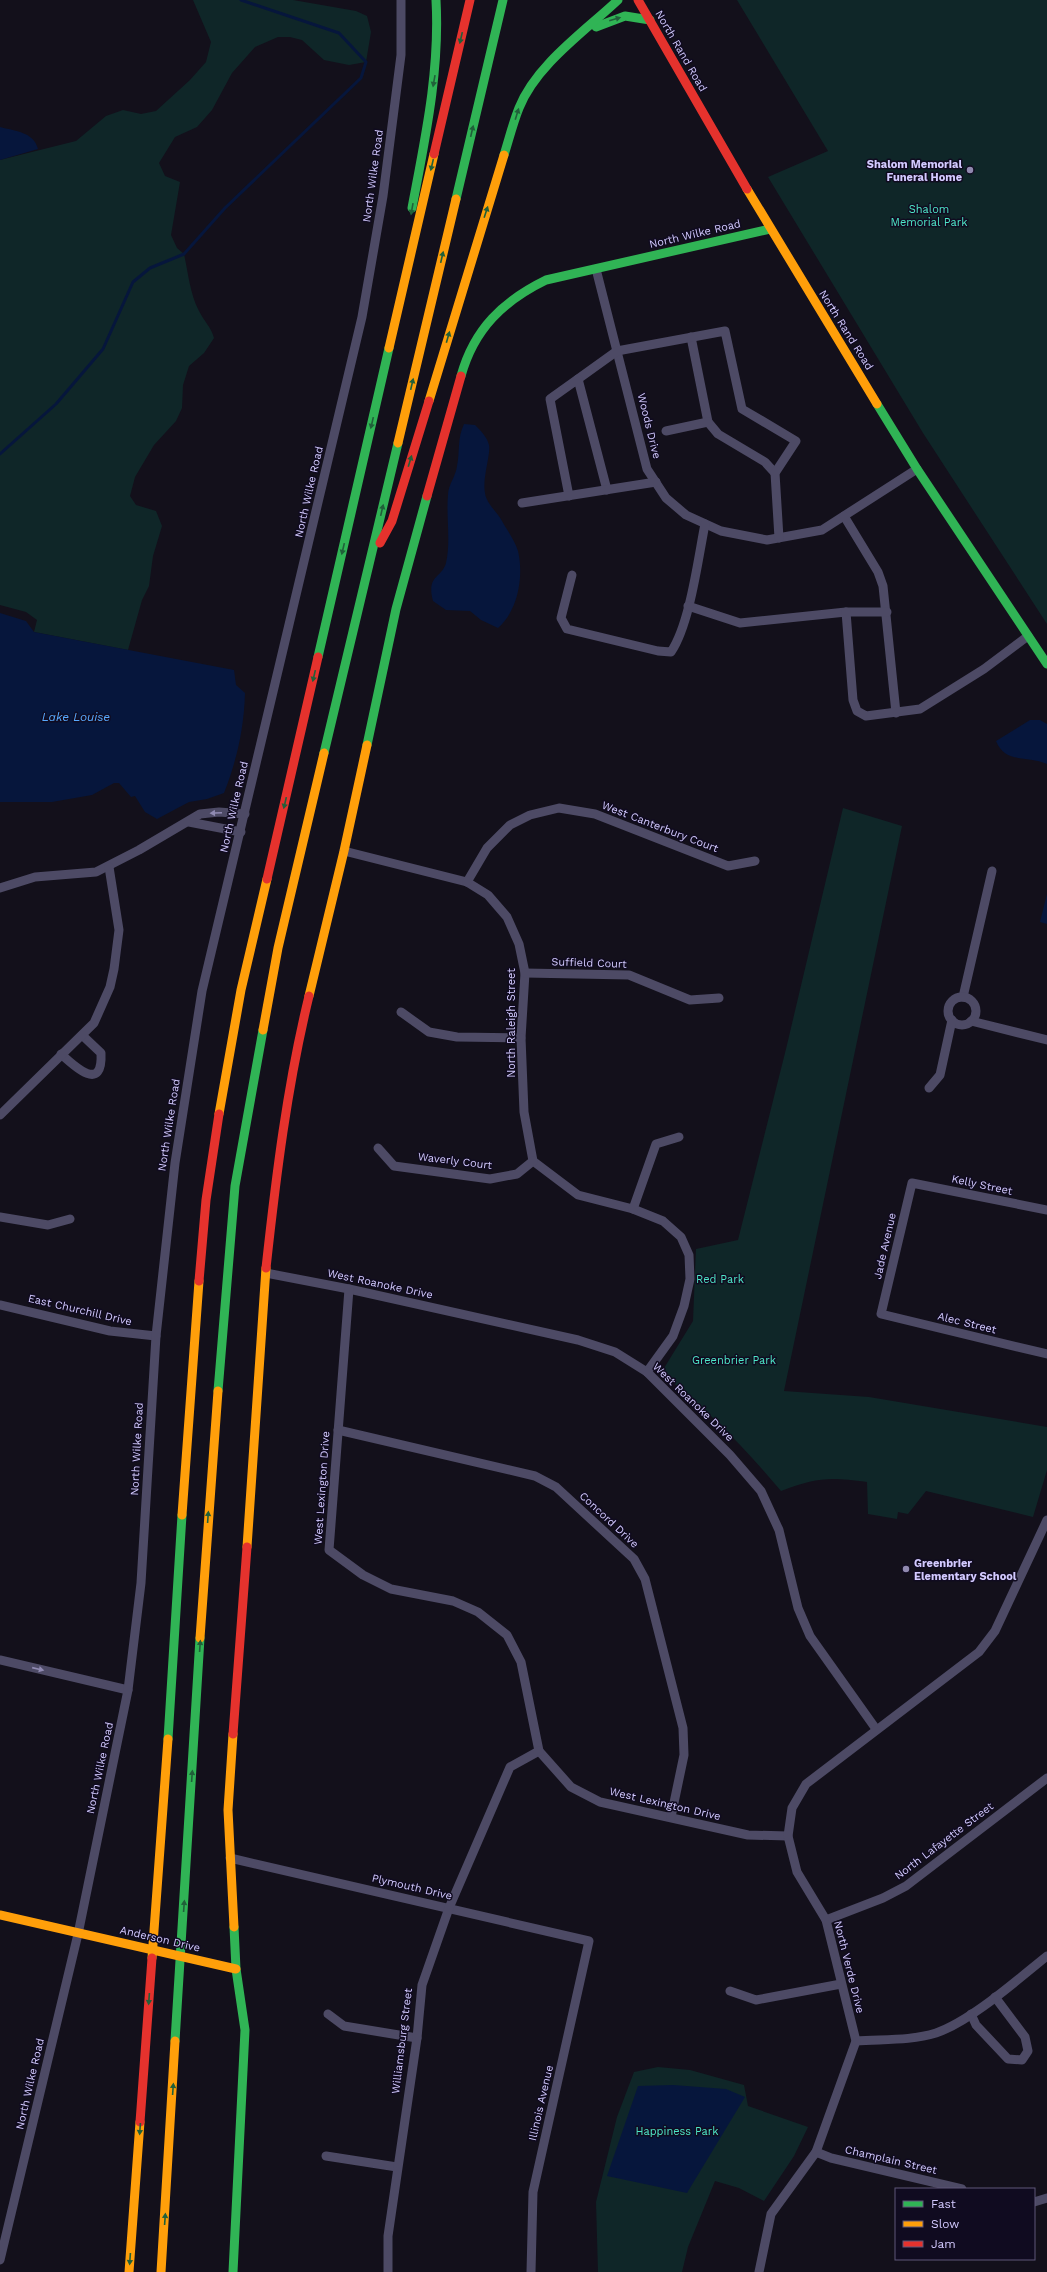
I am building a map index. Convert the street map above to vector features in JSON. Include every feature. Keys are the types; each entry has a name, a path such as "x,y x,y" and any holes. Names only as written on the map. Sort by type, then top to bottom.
{"main road":[{"path":"381,385 435,72 438,47 436,0"},
{"path":"129,2272 152,1960 190,1375 206,1200 221,1098 241,990 470,0"},
{"path":"161,2272 210,1485 235,1186 278,948 503,0"},
{"path":"370,562 392,521 519,107 542,70 556,54 583,33 618,0"},
{"name":"North Rand Road","path":"638,0 770,229 918,469 1047,664"},
{"path":"583,33 610,20 625,16 650,20"},
{"name":"North Wilke Road","path":"233,2272 245,2030 236,1969 228,1810 266,1273 279,1154 300,1031 344,851 396,609 462,372 474,342 501,307 520,292 546,280 596,270 770,229"},
{"name":"Anderson Drive","path":"0,1915 236,1969"}],"street":[{"name":"North Wilke Road","path":"0,2260 78,1934 128,1690 141,1583 156,1336 175,1163 202,991 246,814 362,317 383,196 400,63 401,0"},
{"name":"Woods Drive","path":"596,270 647,469 666,498 686,515 721,531 767,540 822,530 918,469"},
{"path":"568,496 550,399 617,351 725,331 742,409 796,441 775,473 779,538"},
{"path":"691,337 708,422 718,434 765,462 775,473"},
{"path":"578,378 607,490"},
{"path":"666,431 708,422"},
{"path":"522,503 656,482"},
{"path":"844,516 878,572 883,586 887,612 896,713"},
{"path":"572,575 562,618 567,629 658,651 671,652 678,642 688,606 705,524"},
{"path":"688,606 740,623 846,612 887,612"},
{"path":"846,612 853,700 855,708 861,714 866,716 920,709 984,669 1028,636"},
{"name":"West Canterbury Court","path":"467,882 486,848 510,825 530,815 559,808 595,814 728,866 755,861"},
{"path":"0,888 35,877 96,872 109,867 189,822 200,814 219,812 246,814"},
{"path":"189,822 241,832"},
{"name":"North Raleigh Street","path":"344,851 467,882 488,896 507,917 519,944 525,973 521,1038 524,1112 533,1161"},
{"path":"0,1115 94,1023 110,987 119,930 109,867"},
{"path":"963,997 992,871"},
{"name":"Suffield Court","path":"525,973 629,975 690,1000 719,998"},
{"path":"971,1021 976,1009 971,1000 963,997 955,998 949,1006 948,1014 952,1020 959,1024 971,1021 1047,1040"},
{"path":"401,1012 429,1032 457,1037 521,1038"},
{"path":"930,1088 940,1075 952,1020"},
{"path":"61,1054 81,1072 90,1074 95,1072 100,1067 102,1053 82,1035"},
{"path":"633,1209 656,1144 679,1137"},
{"name":"Waverly Court","path":"378,1148 394,1166 490,1179 517,1174 533,1161"},
{"path":"533,1161 578,1195 633,1209 663,1221 681,1237 689,1255 690,1279 682,1312 673,1336 647,1372"},
{"name":"Kelly Street","path":"912,1183 1047,1210"},
{"name":"Jade Avenue","path":"881,1314 912,1183"},
{"path":"0,1217 48,1225 70,1219"},
{"name":"West Roanoke Drive","path":"266,1273 349,1289 578,1340 615,1352 647,1372 730,1455 761,1491 779,1530 798,1608 810,1636 876,1729"},
{"name":"West Lexington Drive","path":"349,1289 329,1550 363,1575 391,1589 453,1601 478,1612 507,1635 521,1662 539,1751 571,1787 600,1802 748,1835 788,1836"},
{"name":"East Churchill Drive","path":"0,1305 110,1331 156,1336"},
{"name":"Alec Street","path":"881,1314 1047,1354"},
{"name":"Concord Drive","path":"338,1430 536,1476 556,1487 634,1559 645,1579 682,1728 684,1755 671,1817"},
{"name":"North Verde Drive","path":"856,2041 826,1920 797,1872 788,1836 792,1808 806,1784 876,1729 979,1652 995,1631 1047,1520"},
{"path":"0,1660 128,1690"},
{"name":"Williamsburg Street","path":"388,2272 388,2236 417,2038 422,1985 449,1908 510,1767 539,1751"},
{"name":"North Lafayette Street","path":"826,1920 883,1898 906,1886 1047,1778"},
{"name":"Plymouth Drive","path":"230,1858 449,1908 589,1942"},
{"name":"Illinois Avenue","path":"531,2272 533,2192 589,1942"},
{"path":"759,2272 771,2214 816,2152 856,2041 916,2037 929,2034 971,2014 1047,1956"},
{"path":"730,1991 756,2000 841,1984"},
{"path":"971,2014 976,2025 1008,2059 1022,2060 1028,2051 1025,2037 995,1997"},
{"path":"328,2014 344,2026 417,2038"},
{"name":"Champlain Street","path":"816,2152 831,2158 958,2188"},
{"path":"326,2156 397,2167"},
{"path":"1035,2202 1047,2198"}],"green space":[{"path":"193,0 293,0 356,11 367,16 371,32 366,62 349,65 324,60 302,40 290,37 278,37 255,47 232,73 212,110 197,127 175,137 159,163 165,176 180,182 171,235 177,248 184,254 193,297 214,338 204,353 189,366 183,385 182,408 176,421 154,445 135,477 130,496 136,505 156,511 162,526 153,556 149,586 142,600 128,650 34,632 37,620 26,612 0,605 0,160 76,141 106,116 123,110 141,114 156,111 190,80 206,62 211,42"},
{"name":"Shalom Memorial Park","path":"737,0 1047,0 1047,624 923,433 768,177 828,151"},
{"name":"Greenbrier Park","path":"843,808 902,826 784,1391 869,1397 1047,1427 1047,1470 1033,1517 926,1491 908,1514 898,1512 897,1519 868,1514 867,1482 854,1480 824,1479 804,1483 781,1491 753,1459 709,1414 661,1373 693,1321 696,1249 738,1240 786,1049"},
{"name":"Happiness Park","path":"658,2067 690,2070 744,2085 748,2106 808,2127 794,2156 764,2201 739,2188 715,2181 688,2247 682,2272 598,2272 596,2202 617,2117 634,2072"}],"water":[{"path":"0,127 23,133 36,143 38,149 0,160"},
{"path":"464,424 475,425 484,434 488,442 489,449 484,487 486,497 513,539 520,561 520,582 515,603 505,621 498,628 481,620 470,611 446,610 433,601 431,593 435,578 444,568 446,563 448,546 448,491 456,470"},
{"name":"Lake Louise","path":"0,613 26,621 34,632 234,670 236,685 245,693 243,719 233,768 224,793 207,799 189,802 157,819 145,812 135,796 131,797 119,783 114,783 92,795 52,802 0,802"},
{"path":"1030,720 1040,720 1047,724 1047,764 1011,756 1000,748 996,741"},
{"path":"1047,894 1047,924 1040,922"},
{"path":"673,2085 726,2089 745,2097 687,2193 607,2176 638,2086"}],"waterway":[{"path":"0,454 56,404 103,349 133,282 150,268 184,254 225,208 361,78 366,62 339,33 241,0"}],"traffic: fast":[{"path":"412,208 434,79 437,26 436,0"},
{"path":"456,199 503,0"},
{"path":"504,155 519,108 537,77 562,50 618,0"},
{"path":"596,27 625,16 650,20"},
{"path":"461,376 474,344 492,318 516,297 546,280 770,229"},
{"path":"318,657 389,348"},
{"path":"877,404 917,469 1047,664"},
{"path":"324,753 398,443"},
{"path":"367,745 396,609 427,496"},
{"path":"218,1391 235,1186 263,1030"},
{"path":"168,1739 182,1515"},
{"path":"175,2041 200,1638"},
{"path":"233,2272 245,2030 236,1969 234,1927"}],"traffic: slow":[{"path":"389,348 434,154"},
{"path":"429,401 504,155"},
{"path":"747,189 877,404"},
{"path":"398,443 456,199"},
{"path":"309,996 344,851 367,745"},
{"path":"263,1030 278,948 324,753"},
{"path":"219,1114 241,990 267,879"},
{"path":"247,1547 266,1268"},
{"path":"182,1515 199,1281"},
{"path":"200,1638 218,1391"},
{"path":"233,1734 228,1810 234,1927"},
{"path":"152,1958 168,1739"},
{"path":"0,1915 236,1969"},
{"path":"161,2272 175,2041"},
{"path":"129,2272 140,2122"}],"traffic: jam":[{"path":"434,154 470,0"},
{"path":"638,0 747,189"},
{"path":"427,496 461,376"},
{"path":"380,543 392,521 429,401"},
{"path":"267,879 318,657"},
{"path":"266,1268 288,1098 309,996"},
{"path":"199,1281 206,1200 219,1114"},
{"path":"233,1734 247,1547"},
{"path":"140,2122 152,1958"}],"place":[{"name":"Shalom Memorial Funeral Home","path":"970,170"},
{"name":"Greenbrier Elementary School","path":"906,1569"}],"park label":[{"name":"Red Park","path":"720,1279"}]}
